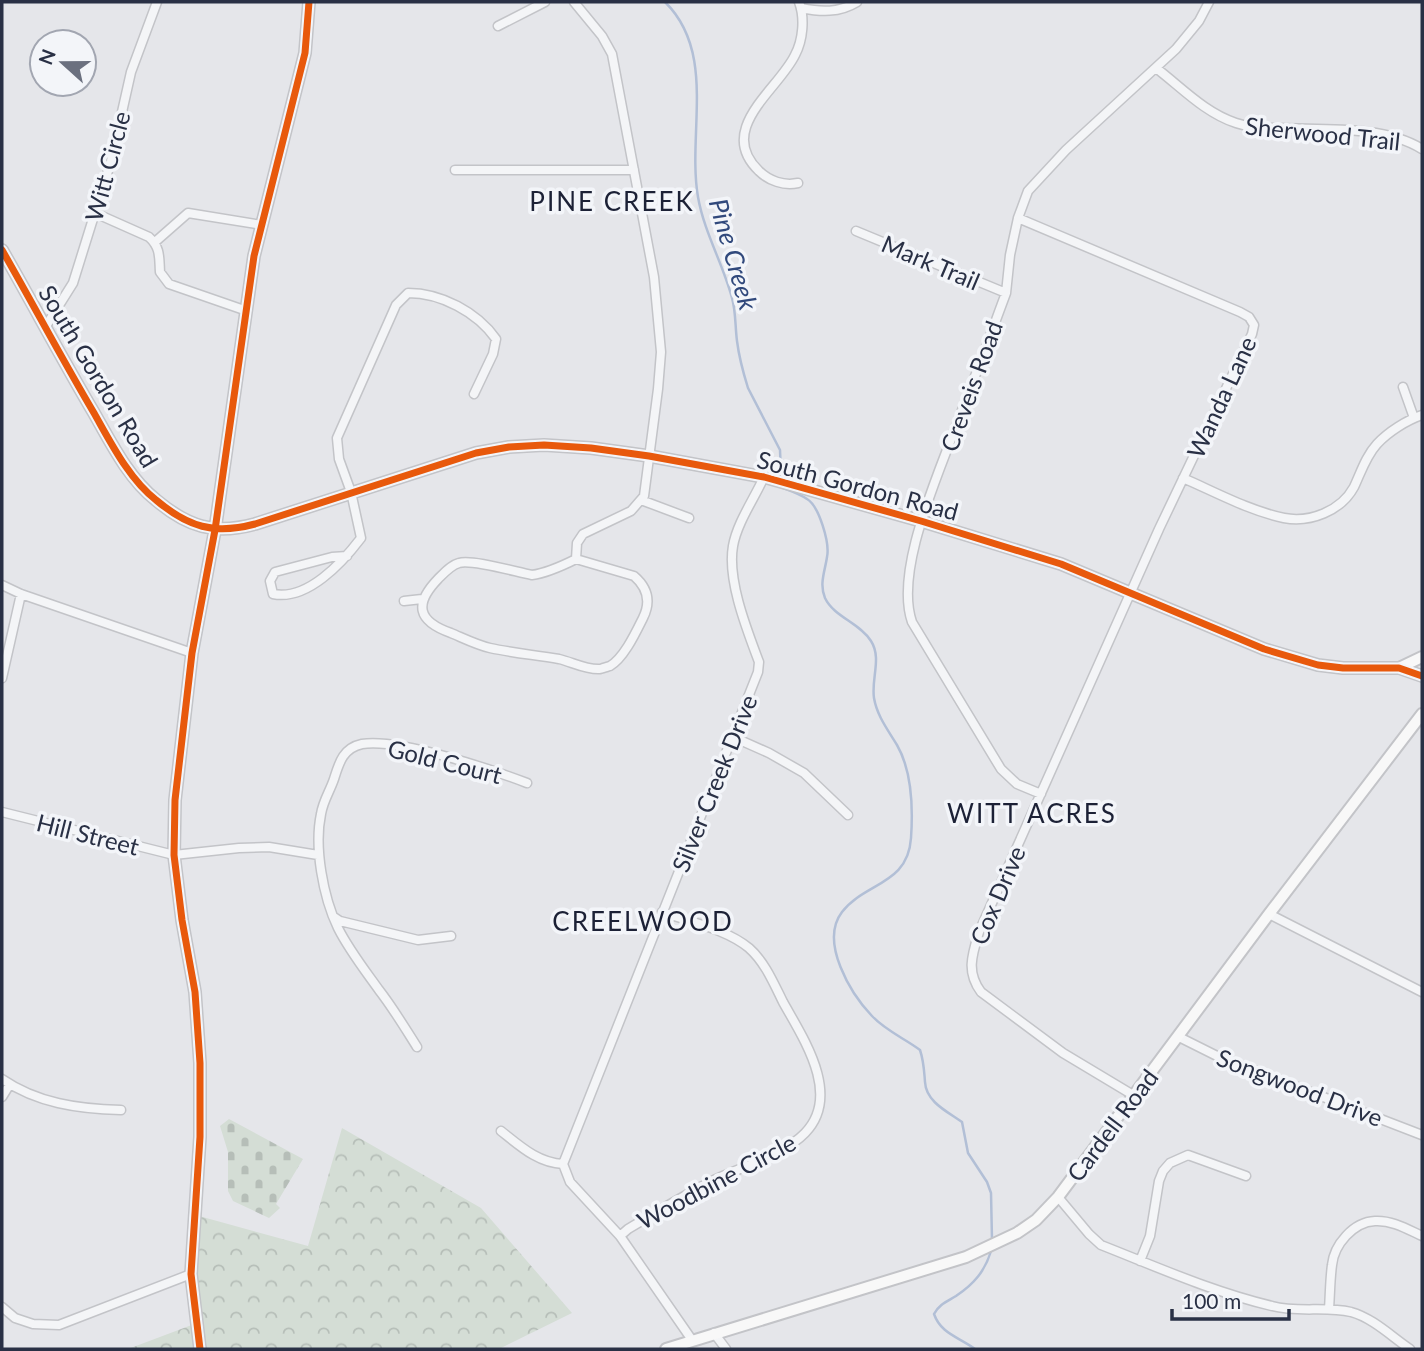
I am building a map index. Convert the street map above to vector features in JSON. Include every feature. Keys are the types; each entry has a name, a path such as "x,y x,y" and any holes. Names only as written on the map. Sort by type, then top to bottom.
{"street":[{"name":"Witt Circle","path":"46,326 73,283 111,161 131,72 157,2"},
{"path":"200,1349 191,1274 200,1137 200,1063 195,992 174,855 175,800 192,653 215,530 254,256 305,53 309,2"},
{"path":"498,26 545,2"},
{"path":"574,2 602,36 612,54 654,277 661,352 659,390 645,491 631,511 583,534 577,542 576,559"},
{"path":"798,183 789,185 767,178 753,165 744,140 745,130 754,110 795,55 801,42 800,5 820,11 842,10 857,2"},
{"name":"Creveis Road","path":"1041,794 1017,784 1001,769 912,622 907,609 909,579 921,521 1006,293 1010,255 1018,218 1028,191 1116,102 1156,68 1191,30 1209,2"},
{"name":"Sherwood Trail","path":"1156,68 1214,114 1238,124 1386,135 1399,137 1422,149"},
{"path":"455,170 634,170"},
{"path":"95,213 155,242 160,258 159,272 165,281 247,311"},
{"path":"155,242 188,213 261,225"},
{"name":"Wanda Lane","path":"1018,218 1218,302 1249,317 1254,326 1132,592"},
{"name":"Mark Trail","path":"856,231 1006,293"},
{"name":"South Gordon Road","path":"2,250 113,447 138,481 154,499 179,517 215,530 226,531 255,524 476,453 509,447 544,445 649,456 764,477 1061,564 1264,649 1318,665 1399,668 1422,676"},
{"path":"347,556 331,556 275,572 270,581 273,594 285,597 305,589 342,562 347,556 361,538 351,492 339,459 338,438 396,305 408,293 421,293 462,307 488,327 496,339 493,354 474,394"},
{"path":"1183,478 1271,514 1310,519 1347,497 1376,445 1388,434 1418,416 1403,387"},
{"name":"Silver Creek Drive","path":"563,1164 759,667 734,583 733,547 739,528 764,477"},
{"path":"641,500 689,518"},
{"path":"576,559 634,576 642,583 648,598 642,621 619,659 601,669 561,659 488,648 438,628 425,615 422,607 422,599 446,571 460,563 532,575 541,574 576,559"},
{"path":"2,585 192,653"},
{"name":"Cox Drive","path":"1132,592 979,932 971,963 974,982 981,992 1009,1015 1063,1053 1133,1095"},
{"path":"2,678 21,594"},
{"path":"404,601 422,599"},
{"path":"1399,668 1422,657"},
{"name":"Cardell Road","path":"666,1349 978,1252 1017,1233 1036,1220 1058,1197 1422,714"},
{"path":"733,737 790,763 848,816"},
{"name":"Gold Court","path":"417,1047 355,959 334,917 318,855 320,816 340,760 351,748 362,744 402,746 527,783"},
{"name":"Hill Street","path":"2,812 174,855"},
{"path":"174,855 269,847 318,855"},
{"name":"Woodbine Circle","path":"620,1236 713,1181 792,1143 807,1131 819,1107 820,1086 813,1057 757,957 743,944 720,932 662,912"},
{"path":"1269,914 1422,992"},
{"path":"334,917 340,921 418,940 451,936"},
{"name":"Songwood Drive","path":"1179,1037 1217,1056 1422,1135"},
{"path":"2,1097 6,1081 43,1100 84,1109 121,1110"},
{"path":"500,1131 536,1157 553,1164 563,1164 570,1182 620,1236 692,1340"},
{"path":"1140,1261 1155,1215 1159,1181 1170,1163 1188,1155 1247,1176"},
{"path":"1058,1197 1101,1245 1210,1287 1271,1306 1352,1312 1367,1319 1410,1349"},
{"path":"1329,1310 1332,1263 1337,1248 1346,1235 1373,1221 1397,1224 1422,1236"},
{"path":"2,1307 15,1318 33,1324 59,1325 191,1274"},
{"path":"714,1333 726,1349"}],"green space":[{"path":"229,1119 303,1159 276,1204 280,1208 269,1218 233,1201 228,1191 228,1152 220,1126"},
{"path":"342,1128 481,1208 572,1313 499,1349 128,1349 197,1323 199,1216 308,1246"}],"waterway":[{"name":"Pine Creek","path":"665,2 681,22 691,45 697,95 698,197 732,298 738,347 746,382 780,450 781,474"},
{"name":"Pine Creek","path":"783,488 807,499 816,509 825,534 827,551 823,593 829,605 871,641 876,654 873,691 875,705 902,755 910,790 912,827 908,853 894,874 851,902 842,912 836,924 834,938 840,967 855,995 872,1016 920,1050 929,1095 939,1106 962,1122 968,1153 991,1193 992,1240"},
{"name":"Pine Creek","path":"975,1349 946,1331 934,1314 941,1305 973,1282 986,1265 991,1251"}],"cycle path":[{"path":"200,1349 191,1274 200,1137 200,1063 195,992 174,855 175,800 192,653 215,530 254,256 305,53 309,2"},
{"path":"2,250 121,460 137,482 168,509 179,517 202,526 227,529 255,524 476,453 509,447 544,445 591,448 764,477 1061,564 1264,649 1318,665 1399,668 1422,676"}],"district":[{"name":"PINE CREEK","path":"612,201"},
{"name":"WITT ACRES","path":"1032,813"},
{"name":"CREELWOOD","path":"643,921"}]}
